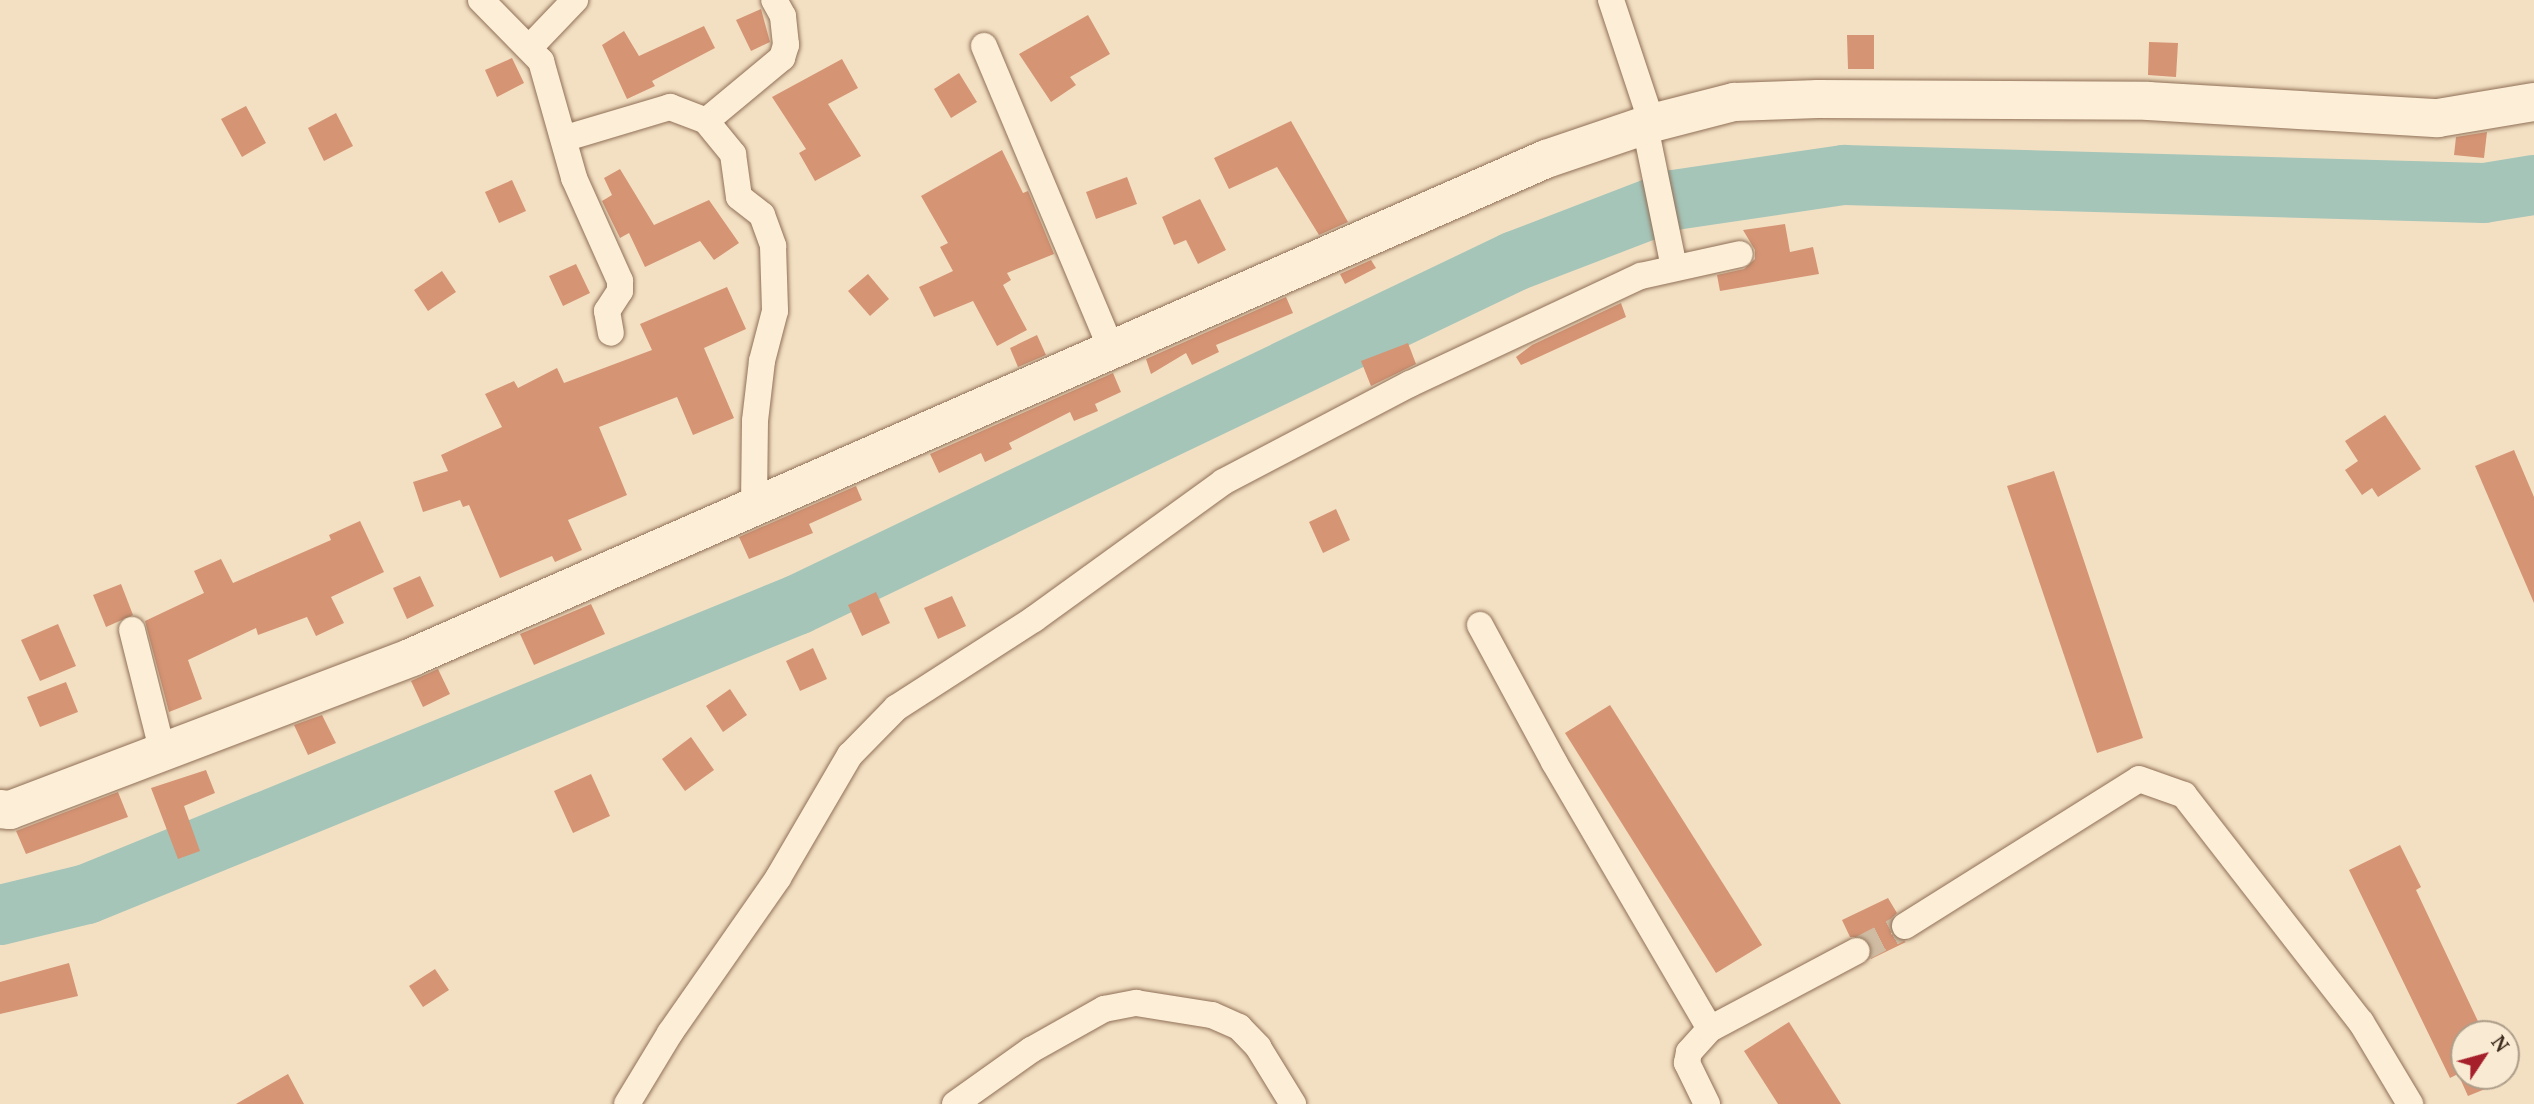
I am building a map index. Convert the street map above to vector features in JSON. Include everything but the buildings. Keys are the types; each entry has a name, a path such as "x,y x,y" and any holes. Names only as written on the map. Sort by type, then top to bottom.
{"street":[{"path":"481,0 531,47 547,76 581,197 620,281 620,291 607,311 611,333"},
{"path":"531,47 575,0"},
{"path":"706,121 782,58 786,45 783,16 774,0"},
{"path":"1611,0 1648,124 1656,186 1674,267"},
{"path":"984,46 1111,348"},
{"path":"0,809 10,810 162,749 412,657 1546,159 1648,124 1734,102 1818,99 2148,101 2438,118 2534,102"},
{"path":"566,138 670,107 706,121 733,154 739,197 762,215 773,246 775,311 755,421 754,505"},
{"path":"627,1104 670,1033 778,878 850,755 896,708 1034,619 1223,482 1410,384 1641,276 1740,254"},
{"path":"1480,625 1554,762 1710,1029"},
{"path":"132,630 162,749"},
{"path":"1905,926 2139,779 2184,796 2361,1022 2410,1104"},
{"path":"1707,1104 1686,1063 1689,1052 1710,1029 1857,951"},
{"path":"955,1104 1031,1049 1104,1009 1136,1003 1212,1015 1240,1027 1258,1047 1293,1104"}],"waterway":[{"path":"0,915 87,894 797,605 1515,261 1674,200 1844,175 2484,193 2534,185"}],"tunnel":[{"path":"1857,951 1905,926"}]}
